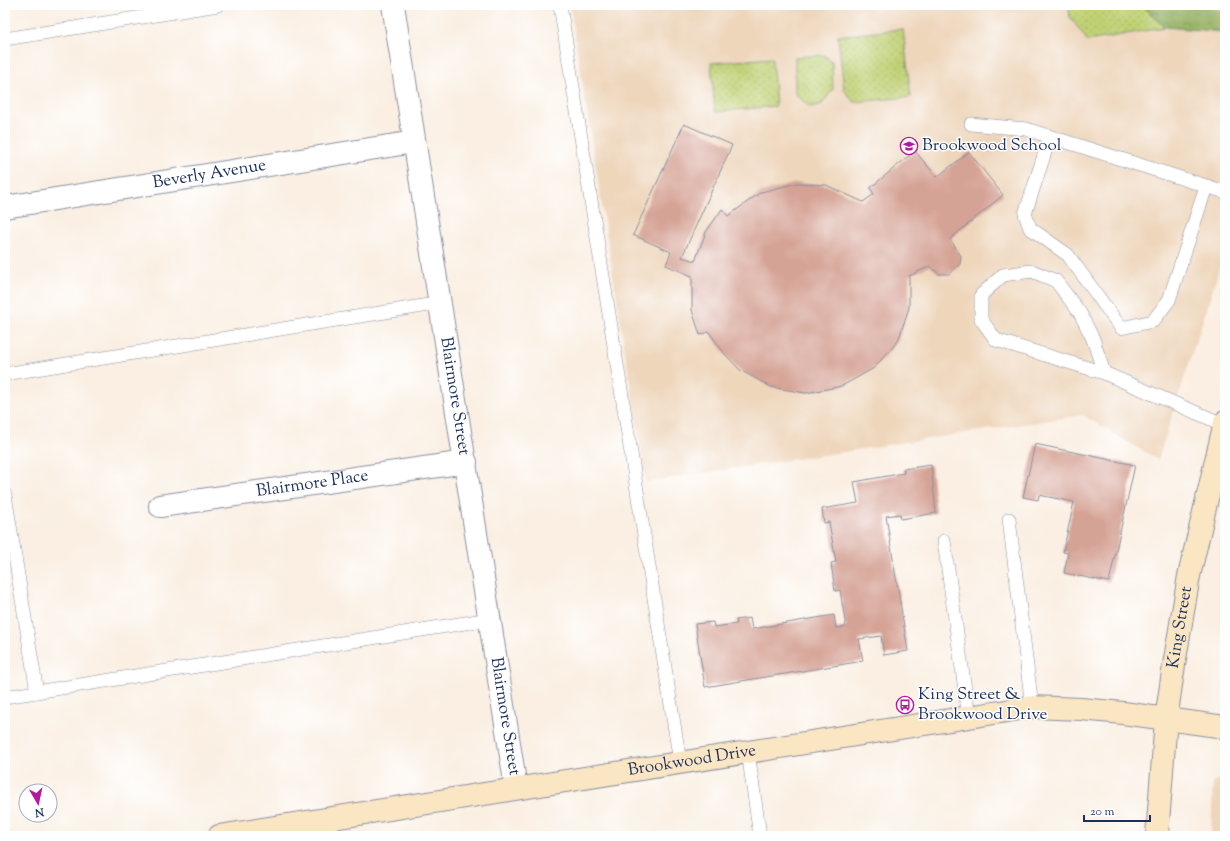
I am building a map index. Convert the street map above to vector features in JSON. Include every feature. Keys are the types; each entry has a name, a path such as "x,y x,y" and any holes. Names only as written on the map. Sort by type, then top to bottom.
{"street":[{"name":"Blairmore Street","path":"393,5 516,788"},
{"name":"Beverly Avenue","path":"5,207 414,142"},
{"name":"King Street","path":"1157,836 1166,719 1190,576 1225,424"},
{"name":"Blairmore Place","path":"160,506 466,462"},
{"name":"Brookwood Drive","path":"219,836 1032,707 1081,709 1225,727"}],"lane":[{"path":"5,38 218,5"},
{"path":"560,5 680,762"},
{"path":"972,124 1026,129 1225,192"},
{"path":"1050,137 1025,214 1030,228 1068,255 1121,328 1153,321 1169,300 1206,187"},
{"path":"1104,374 1094,339 1080,313 1056,281 1032,271 1003,274 981,295 981,319 996,340 1104,374 1225,424"},
{"path":"5,374 441,303"},
{"path":"5,495 37,692"},
{"path":"1009,519 1032,707"},
{"path":"944,541 969,718"},
{"path":"5,697 490,619"},
{"path":"748,752 760,836"}],"shaded area":[{"name":"Brookwood School","path":"570,5 1068,5 1070,17 1088,41 1165,27 1225,32 1225,251 1158,460 1083,415 646,482"},
{"path":"1225,778 1225,836 1211,836 1213,781"}],"green space":[{"path":"1068,5 1142,5 1165,27 1088,41 1070,17"},
{"path":"1142,5 1225,5 1225,32 1165,27"},
{"path":"903,29 911,97 854,102 844,90 838,36"},
{"path":"824,55 832,62 833,89 822,104 810,107 795,94 795,57"},
{"path":"772,58 776,106 715,112 711,63"}],"building":[{"path":"684,124 732,145 682,257 695,261 706,232 722,209 728,216 761,192 797,183 826,185 863,202 874,194 870,188 915,151 937,177 969,152 1003,195 950,239 961,256 960,264 949,274 939,274 930,266 909,276 909,308 898,341 874,368 842,386 806,393 771,387 740,370 724,353 709,332 700,335 692,310 692,276 666,265 671,252 633,235"},
{"path":"1035,444 1135,465 1109,582 1064,573 1068,553 1063,552 1074,502 1039,495 1038,500 1023,497"},
{"path":"931,465 936,513 901,519 900,514 886,516 908,651 884,655 881,636 859,639 863,661 705,687 695,624 713,622 714,627 737,624 736,620 750,618 752,629 834,615 836,628 846,627 840,590 835,591 831,563 836,562 829,522 824,523 822,509 858,503 854,482 904,473 903,469"}],"place":[{"name":"Brookwood School","path":"909,146"},
{"name":"King Street & Brookwood Drive","path":"905,705"}]}
